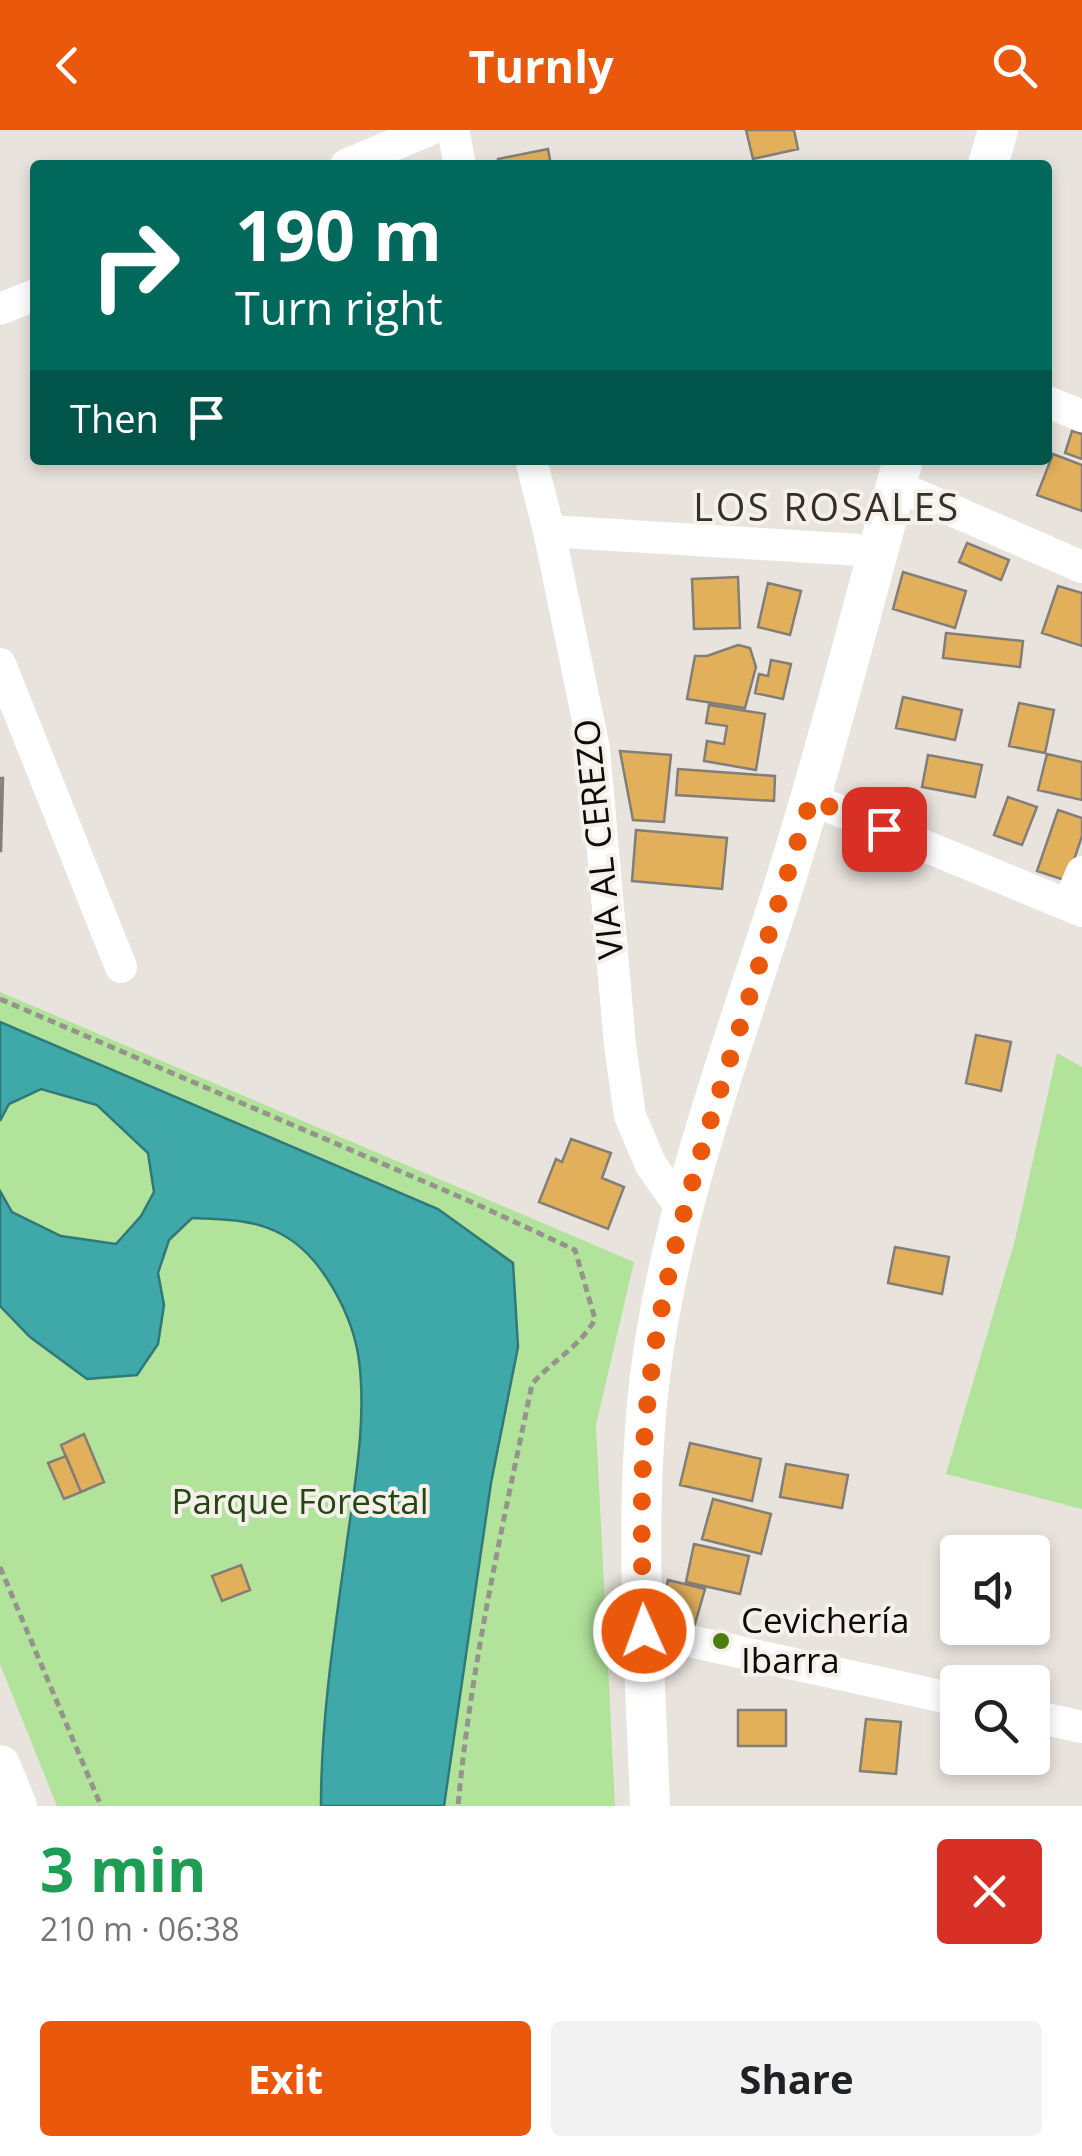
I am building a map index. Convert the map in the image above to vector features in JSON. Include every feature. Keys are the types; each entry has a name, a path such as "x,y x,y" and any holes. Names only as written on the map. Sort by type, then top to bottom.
{"main road":[{"path":"989,160 998,130"},
{"path":"650,1806 641,1553 644,1444 653,1358 682,1209 811,799 899,473"},
{"path":"0,1765 17,1806"}],"street":[{"path":"358,160 430,130"},
{"path":"453,130 459,160"},
{"path":"0,309 30,297"},
{"path":"1052,404 1082,416"},
{"name":"VIA AL CEREZO","path":"532,465 550,531 594,749 630,1116 651,1165 682,1209"},
{"path":"899,473 1082,567"},
{"path":"550,531 876,551"},
{"path":"0,664 120,967"},
{"path":"811,799 1075,908 1082,872"},
{"path":"644,1631 940,1696"},
{"path":"1050,1720 1082,1727"}],"path":[{"path":"0,999 575,1250 596,1319 586,1337 548,1366 532,1384 492,1575 464,1737 458,1806"},
{"path":"0,1567 101,1806"}],"green space":[{"name":"Parque Forestal","path":"0,992 634,1262 596,1425 615,1806 57,1806 0,1664"},
{"path":"1057,1053 1082,1067 1082,1509 946,1474 1015,1240"}],"water":[{"path":"0,1022 438,1209 513,1263 518,1347 491,1483 444,1806 321,1806 326,1710 361,1431 356,1343 333,1288 310,1256 271,1229 192,1218 169,1240 158,1273 164,1305 158,1344 137,1375 87,1379 30,1337 0,1306 0,1191 12,1212 61,1236 116,1244 141,1216 154,1192 148,1153 97,1105 41,1089 9,1104 0,1121"}],"building":[{"path":"746,130 794,130 798,149 753,159"},
{"path":"548,149 550,160 498,160"},
{"path":"1072,431 1082,434 1082,459 1065,453"},
{"path":"1052,457 1082,465 1082,511 1037,495 1052,465"},
{"path":"967,543 1009,560 1001,580 959,562"},
{"path":"903,572 966,591 955,628 893,609"},
{"path":"738,577 740,628 694,629 692,579"},
{"path":"768,583 801,591 790,635 758,627"},
{"path":"1058,586 1082,593 1082,646 1042,633"},
{"path":"946,633 1023,641 1020,667 943,658"},
{"path":"738,645 750,648 756,667 745,708 687,699 695,656"},
{"path":"771,660 791,664 783,699 755,693 759,674 768,676"},
{"path":"903,697 962,710 955,740 896,728"},
{"path":"1019,703 1054,710 1045,753 1009,746"},
{"path":"709,705 765,714 756,770 704,761 707,741 724,744 727,726 706,723"},
{"path":"620,751 671,755 664,822 633,820"},
{"path":"1047,754 1082,762 1082,800 1038,790"},
{"path":"928,755 982,765 975,797 922,787"},
{"path":"678,769 775,776 774,801 676,795"},
{"path":"3,778 1,851 0,851"},
{"path":"1008,797 1037,807 1022,845 994,835"},
{"path":"1058,810 1082,818 1082,836 1067,881 1037,871"},
{"path":"636,830 727,838 722,889 632,881"},
{"path":"976,1035 1011,1042 1001,1091 966,1083"},
{"path":"571,1139 611,1153 602,1178 624,1187 608,1229 539,1202 556,1159 562,1162"},
{"path":"895,1247 949,1257 942,1294 888,1283"},
{"path":"84,1434 104,1482 81,1492 61,1445"},
{"path":"690,1443 761,1459 752,1501 680,1485"},
{"path":"66,1456 81,1492 64,1499 48,1463"},
{"path":"786,1464 848,1475 842,1508 780,1497"},
{"path":"713,1499 771,1514 761,1554 702,1539"},
{"path":"694,1544 749,1556 740,1594 686,1582"},
{"path":"241,1565 250,1590 222,1601 212,1576"},
{"path":"668,1580 705,1589 694,1627 659,1617"},
{"path":"738,1710 786,1710 786,1746 738,1746"},
{"path":"866,1719 901,1722 896,1774 860,1771"}],"place":[{"name":"Cevichería Ibarra","path":"721,1641"}],"district":[{"name":"LOS ROSALES","path":"827,508"}],"route":[{"path":"644,1631 642,1462 650,1374 682,1209 811,799 884,829"}]}
